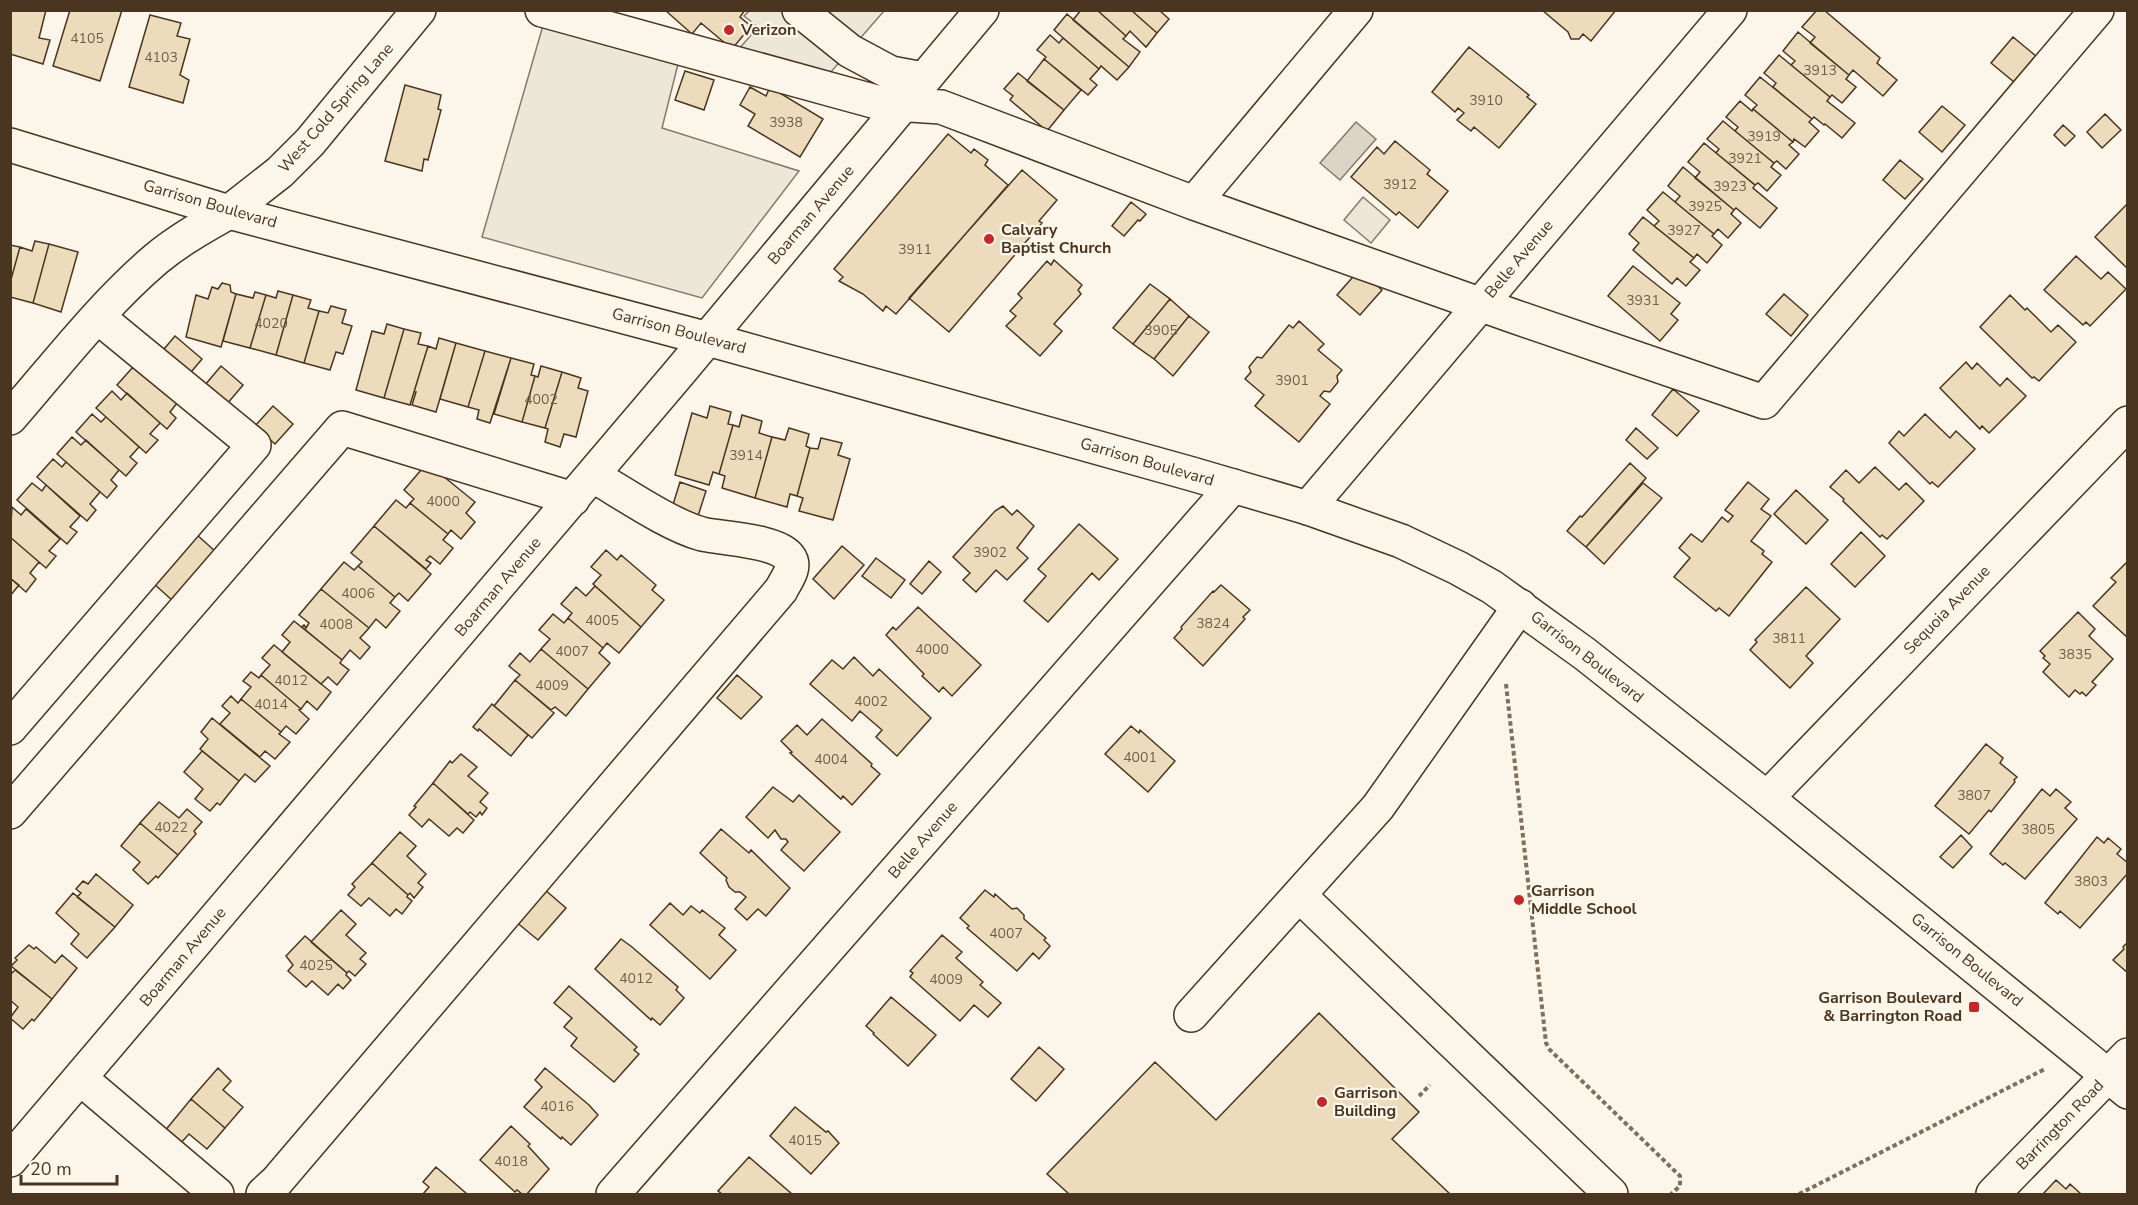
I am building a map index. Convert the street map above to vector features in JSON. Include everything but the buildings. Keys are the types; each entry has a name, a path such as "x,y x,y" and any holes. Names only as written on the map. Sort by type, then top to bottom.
{"street":[{"name":"West Cold Spring Lane","path":"10,418 98,317 155,260 184,237 230,212 280,172 310,142 419,10"},
{"path":"542,10 874,101 941,107 1194,203 1764,402 2097,10"},
{"path":"799,10 849,51 891,73 923,79"},
{"name":"Boarman Avenue","path":"10,1160 583,487 982,10"},
{"path":"1194,203 1356,10"},
{"name":"Belle Avenue","path":"1308,508 1730,10"},
{"name":"Garrison Boulevard","path":"10,145 230,212 708,339 1233,486 1308,508 1401,540 1458,568 1520,606 1585,654 2121,1074"},
{"path":"10,728 254,445 98,317"},
{"name":"Sequoia Avenue","path":"1767,798 2127,423"},
{"path":"10,812 342,428 583,487 701,534 781,549 791,558 793,568 782,590 277,1182 263,1194"},
{"name":"Belle Avenue","path":"614,1194 1233,486"},
{"path":"1191,1015 1378,807 1520,606"},
{"path":"1299,895 1611,1194"},
{"name":"Barrington Road","path":"1993,1194 2121,1074"},
{"path":"80,1078 217,1194"}],"path":[{"path":"1505,674 1546,1043 1550,1050 1680,1176 1680,1186 1671,1194"},
{"path":"1799,1194 2045,1069"},
{"path":"1419,1096 1430,1085"}],"shaded area":[{"path":"749,11 884,11 830,73 737,51 758,27 744,16"},
{"path":"544,22 679,60 662,128 799,171 702,298 482,237"},
{"path":"1356,122 1376,139 1340,180 1320,163"},
{"path":"1363,197 1390,220 1371,243 1344,220"}],"place":[{"name":"Verizon","path":"729,30"},
{"name":"Calvary Baptist Church","path":"989,239"},
{"name":"Garrison Middle School","path":"1519,900"},
{"name":"Garrison Boulevard & Barrington Road","path":"1974,1007"},
{"name":"Garrison Building","path":"1322,1102"}]}
